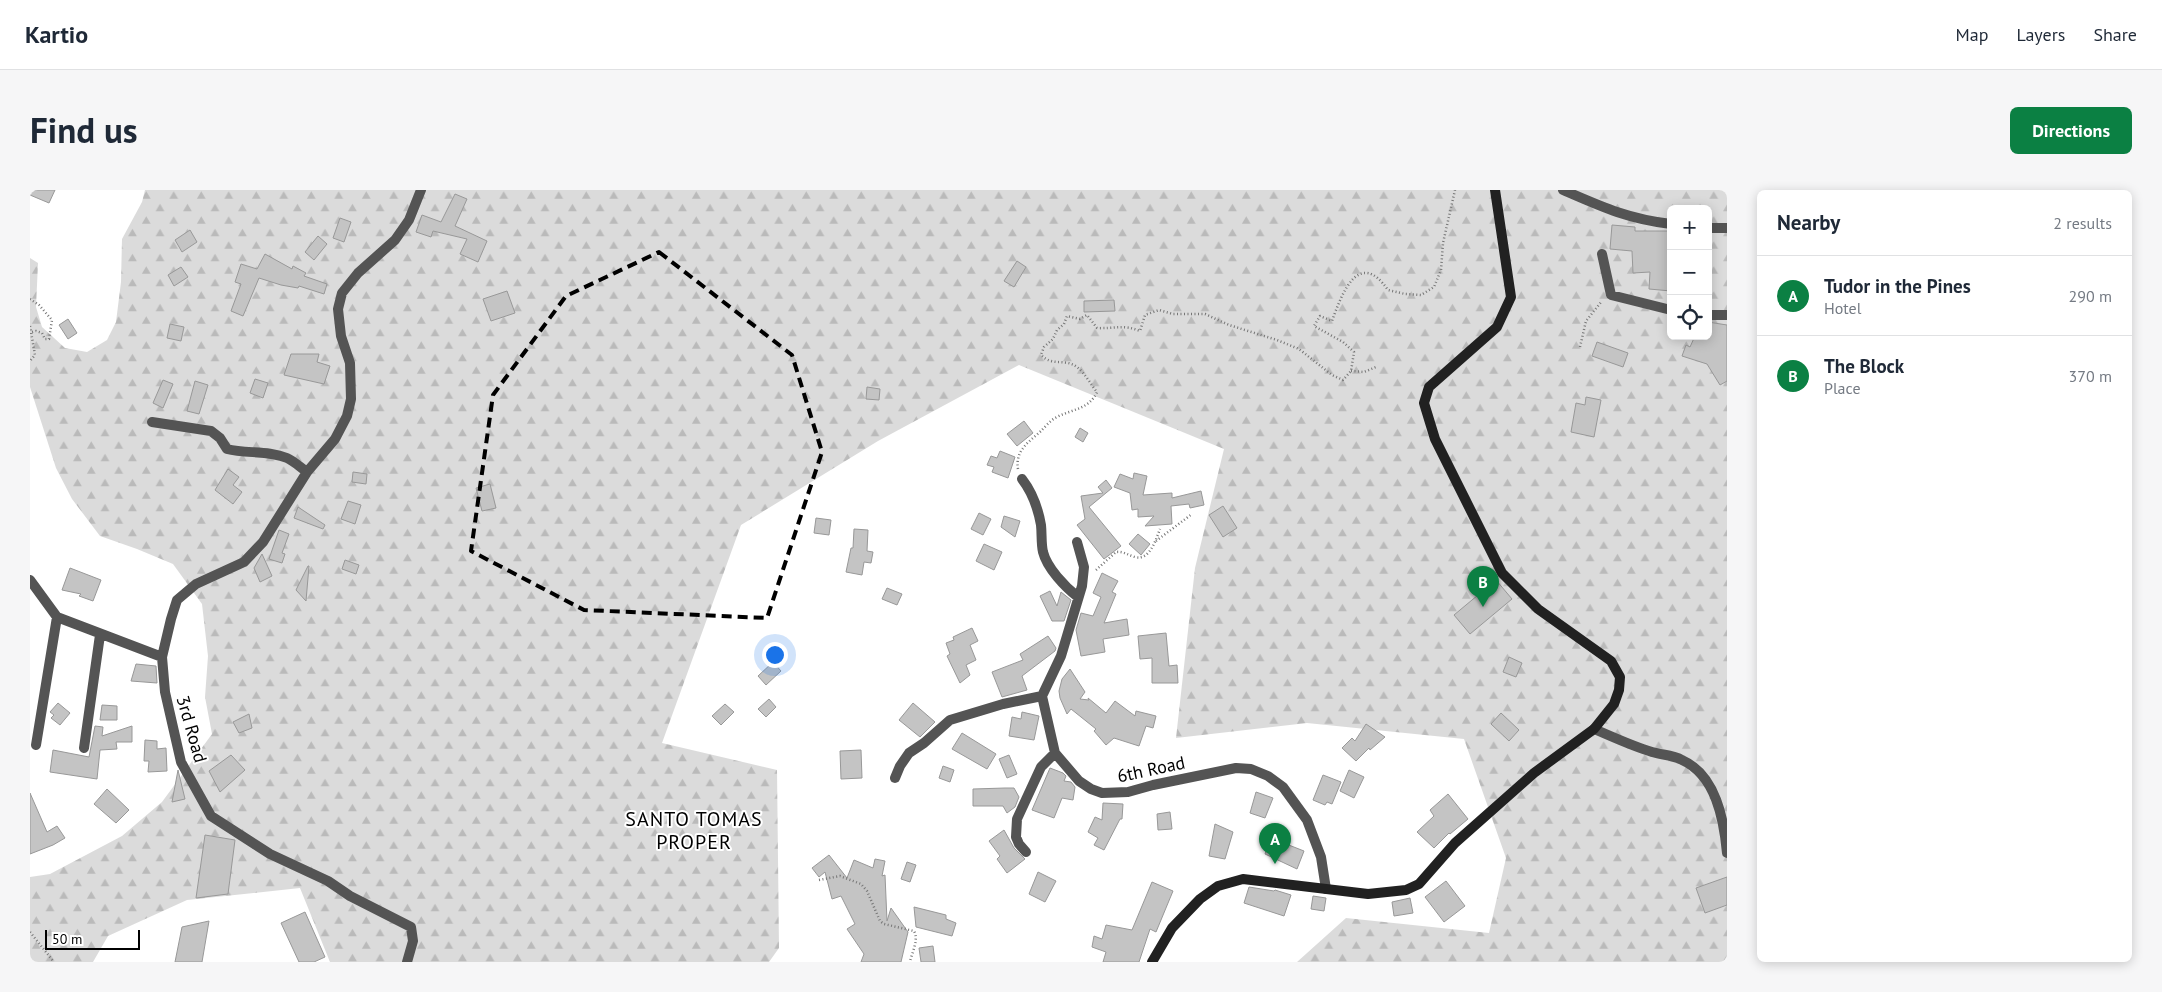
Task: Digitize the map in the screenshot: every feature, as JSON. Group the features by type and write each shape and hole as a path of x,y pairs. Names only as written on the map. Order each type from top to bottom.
{"main road":[{"path":"1152,962 1172,928 1200,899 1218,886 1243,879 1368,894 1406,890 1418,884 1455,843 1534,773 1594,729 1614,704 1620,690 1620,677 1611,661 1538,609 1502,573 1435,439 1424,403 1429,387 1497,327 1511,297 1495,190"}],"street":[{"path":"30,580 57,617 100,635 162,657 177,600 196,584 244,562 262,542 306,472 335,439 347,416 351,399 350,363 341,336 338,309 342,292 358,273 395,240 409,220 421,190"},
{"path":"1563,190 1614,212 1667,223"},
{"path":"1712,228 1727,228"},
{"path":"1602,254 1611,295 1667,309"},
{"path":"1712,315 1727,315"},
{"path":"152,422 211,432 220,438 227,449 237,452 263,452 288,458 306,472"},
{"path":"1022,479 1032,492 1040,523 1044,553 1048,564 1078,597"},
{"path":"895,778 900,766 909,753 924,743 950,720 1003,704 1042,696 1061,656 1082,586 1084,566 1077,542"},
{"path":"36,745 57,617"},
{"path":"84,748 100,635"},
{"name":"3rd Road","path":"162,657 165,692 181,762 211,816 270,854 328,881 350,896 410,927 413,941 406,962"},
{"name":"6th Road","path":"1042,696 1055,753 1079,781 1091,789 1102,793 1128,792 1236,768 1251,769 1268,776 1288,792 1307,820 1322,857 1326,889"},
{"path":"1594,729 1637,746 1682,759 1694,766 1706,778 1716,799 1723,823 1727,853"},
{"path":"1026,852 1016,837 1017,819 1037,773 1046,759 1055,753"}],"path":[{"path":"1022,479 1018,466 1020,452 1029,440 1055,418 1085,407 1094,400 1097,392 1077,367 1048,362 1041,355 1044,347 1053,339 1057,330 1064,324 1067,316 1080,318 1087,315 1097,328 1108,329 1127,326 1140,331 1145,315 1159,310 1173,314 1205,314 1228,325 1278,340 1299,349 1332,375 1343,380 1351,371 1354,352 1343,342 1314,326 1320,316 1332,321 1349,281 1359,273 1374,274 1381,279 1388,290 1405,294 1421,295 1434,286 1440,270 1443,243 1455,190"},
{"path":"1580,348 1586,321 1600,302 1611,295"},
{"path":"30,299 39,305 52,320 49,339 45,339 42,333 32,332"},
{"path":"30,326 35,355 30,361"},
{"path":"1351,371 1364,372 1376,367"},
{"path":"1155,542 1192,514"},
{"path":"1082,586 1091,578 1100,565 1116,552 1140,558 1144,557 1155,542 1160,529"},
{"path":"819,880 840,876 861,884 867,891 880,921 884,924 914,931 916,941 910,962"},
{"path":"30,932 54,962"}],"highlighted area":[{"path":"659,252 792,355 822,452 767,618 584,610 471,551 493,395 566,296"}],"green space":[{"path":"145,190 1727,190 1727,962 1297,962 1346,918 1489,933 1506,858 1464,739 1307,723 1176,738 1195,568 1224,449 1019,365 878,441 741,525 662,743 777,770 779,948 769,962 330,962 300,888 187,900 108,936 93,962 30,962 30,877 50,874 122,836 162,802 212,734 205,697 208,656 202,604 173,564 100,536 72,499 56,468 30,387 30,258 38,263 36,307 42,327 65,348 87,352 107,340 116,322 121,282 122,239 142,202"}],"building":[{"path":"30,190 55,190 49,203 30,195"},
{"path":"455,194 467,199 455,226 487,241 478,262 460,254 467,239 433,231 431,237 416,232 422,215 441,222"},
{"path":"340,218 351,222 344,242 333,238"},
{"path":"1612,225 1635,227 1635,231 1667,231 1667,291 1649,289 1650,272 1633,273 1632,251 1610,249"},
{"path":"190,230 197,242 182,252 175,240"},
{"path":"318,236 327,244 314,260 305,252"},
{"path":"265,254 292,269 293,266 306,273 304,276 327,284 324,294 299,286 298,288 281,285 259,278 243,316 231,311 241,284 235,282 241,264 257,269"},
{"path":"1017,261 1026,267 1014,287 1004,281"},
{"path":"181,267 188,277 174,286 168,275"},
{"path":"507,291 515,313 491,321 483,299"},
{"path":"1114,300 1115,311 1084,312 1084,301"},
{"path":"68,319 77,333 68,339 59,325"},
{"path":"1712,323 1727,325 1727,381 1720,385 1707,364 1682,356 1686,345 1690,347 1693,340 1712,340"},
{"path":"170,324 184,327 181,341 167,338"},
{"path":"1597,342 1628,353 1623,367 1592,356"},
{"path":"291,354 319,354 317,362 330,366 324,384 284,375"},
{"path":"255,379 268,383 263,398 250,393"},
{"path":"163,380 173,384 163,408 153,403"},
{"path":"195,381 208,385 199,414 187,411"},
{"path":"867,387 880,389 879,400 866,399"},
{"path":"1586,397 1601,400 1594,437 1571,432 1576,403 1585,405"},
{"path":"1024,421 1033,433 1017,446 1007,434"},
{"path":"1080,428 1088,433 1083,442 1075,437"},
{"path":"1000,451 1015,457 1008,478 992,472 994,467 987,465 991,456 997,458"},
{"path":"228,469 239,477 233,485 242,492 233,504 215,490"},
{"path":"353,472 367,474 366,484 352,482"},
{"path":"1134,473 1147,476 1143,495 1172,493 1172,498 1201,491 1204,505 1190,508 1189,504 1171,506 1172,524 1145,526 1154,516 1138,517 1138,509 1132,510 1130,493 1114,487 1120,474 1133,479"},
{"path":"1106,480 1112,488 1089,507 1121,546 1104,559 1077,525 1085,519 1081,496 1103,493 1098,487"},
{"path":"490,484 496,508 482,511 476,488"},
{"path":"348,501 361,505 355,524 341,519"},
{"path":"1223,506 1237,528 1223,537 1209,515"},
{"path":"298,507 325,525 323,529 294,518"},
{"path":"979,513 991,519 983,535 971,529"},
{"path":"1004,516 1020,521 1015,537 1001,527"},
{"path":"816,518 831,520 829,535 814,533"},
{"path":"854,529 868,530 867,551 873,552 871,563 864,562 862,575 846,572 851,548 853,548"},
{"path":"279,530 289,534 282,553 285,554 282,563 269,559"},
{"path":"1138,534 1150,544 1141,555 1129,544"},
{"path":"984,544 1002,552 994,570 976,561"},
{"path":"262,554 272,576 260,582 254,568"},
{"path":"345,560 359,565 356,574 342,569"},
{"path":"309,566 306,601 296,590"},
{"path":"70,568 101,580 93,601 79,596 81,594 62,590"},
{"path":"1102,573 1118,581 1112,592 1116,594 1104,623 1127,619 1129,635 1103,639 1105,652 1081,656 1076,630 1081,613 1093,616 1101,597 1093,593"},
{"path":"1496,580 1512,599 1470,634 1454,615"},
{"path":"887,588 902,594 897,605 882,599"},
{"path":"1050,591 1057,606 1061,592 1071,600 1064,621 1052,621 1040,596"},
{"path":"972,628 978,641 970,645 976,660 966,665 970,675 960,683 947,656 950,654 946,643 954,640 953,637"},
{"path":"1166,633 1169,666 1177,665 1178,683 1152,683 1152,658 1140,659 1138,636"},
{"path":"1048,636 1056,648 1055,651 1022,676 1027,690 1002,697 992,672 1023,660 1020,654"},
{"path":"1509,657 1522,663 1516,677 1503,672"},
{"path":"773,662 781,671 766,685 758,676"},
{"path":"136,664 156,666 157,683 131,681"},
{"path":"1070,669 1085,692 1080,699 1089,700 1088,698 1106,713 1115,701 1135,716 1136,711 1156,716 1153,728 1146,726 1139,746 1114,738 1106,745 1094,731 1096,729 1071,709 1067,714 1059,691 1062,679"},
{"path":"769,699 776,707 766,717 758,709"},
{"path":"58,703 70,713 60,725 51,718 54,715 50,712"},
{"path":"913,703 935,722 920,737 899,720"},
{"path":"725,704 734,712 721,725 712,716"},
{"path":"102,705 117,706 117,720 100,720"},
{"path":"1022,712 1039,716 1034,740 1009,736 1012,717 1021,719"},
{"path":"1501,713 1519,730 1509,741 1491,724"},
{"path":"249,714 252,728 239,733 233,722"},
{"path":"1366,724 1385,737 1370,750 1369,748 1356,761 1342,748 1352,738 1355,741"},
{"path":"95,726 103,727 102,736 132,726 132,742 116,742 117,749 100,750 97,779 50,772 53,750 89,757"},
{"path":"962,733 996,754 987,769 952,749"},
{"path":"145,740 157,741 157,749 166,748 167,771 148,772 149,761 144,761"},
{"path":"861,750 862,778 841,779 840,751"},
{"path":"231,755 245,770 220,792 209,771"},
{"path":"1009,755 1017,774 1007,778 999,759"},
{"path":"943,766 954,770 950,782 939,778"},
{"path":"1050,768 1063,773 1066,776 1064,781 1071,782 1075,787 1073,800 1062,798 1054,818 1032,810"},
{"path":"178,770 185,799 172,802"},
{"path":"1349,770 1364,777 1354,798 1340,791"},
{"path":"1323,775 1341,782 1332,804 1327,802 1325,805 1313,800"},
{"path":"1014,788 1019,797 1015,807 1007,813 1003,806 973,806 973,789"},
{"path":"107,789 129,810 116,823 94,804"},
{"path":"1256,792 1273,798 1265,818 1250,813"},
{"path":"30,793 47,832 57,826 65,838 30,854"},
{"path":"1448,794 1468,819 1449,833 1434,848 1417,832 1434,816 1430,810"},
{"path":"1103,803 1123,804 1122,819 1120,819 1104,850 1094,845 1098,838 1088,832 1095,817 1102,820"},
{"path":"1170,812 1172,829 1158,830 1157,814"},
{"path":"1215,824 1233,832 1225,859 1209,856"},
{"path":"1004,830 1014,848 1025,859 1007,873 997,859 1000,856 989,841"},
{"path":"205,835 235,840 228,894 196,898"},
{"path":"1271,838 1304,851 1297,869 1265,854"},
{"path":"829,855 847,878 854,860 873,868 875,859 885,861 882,876 885,875 887,921 891,908 908,932 901,962 861,962 864,954 847,929 855,924 841,896 832,899 825,872 819,877 812,868"},
{"path":"907,862 916,865 910,882 901,879"},
{"path":"1038,872 1056,881 1045,902 1029,894"},
{"path":"1727,877 1727,905 1705,913 1696,888"},
{"path":"1446,881 1465,906 1444,922 1425,897"},
{"path":"1152,882 1173,891 1156,932 1150,929 1139,962 1103,962 1106,952 1092,947 1094,936 1102,939 1106,925 1132,930"},
{"path":"1249,887 1275,890 1291,895 1284,916 1244,903"},
{"path":"1313,896 1326,898 1324,911 1311,909"},
{"path":"1410,898 1413,913 1394,916 1392,902"},
{"path":"914,907 946,915 946,919 956,923 952,936 916,927"},
{"path":"305,912 325,957 314,962 299,962 281,923"},
{"path":"209,921 202,962 175,962 182,927"},
{"path":"933,946 935,962 921,962 919,948"}],"place":[{"name":"The Block","path":"1483,607"},
{"name":"Tudor in the Pines","path":"1275,864"}],"district":[{"name":"SANTO TOMAS PROPER","path":"694,830"}]}
